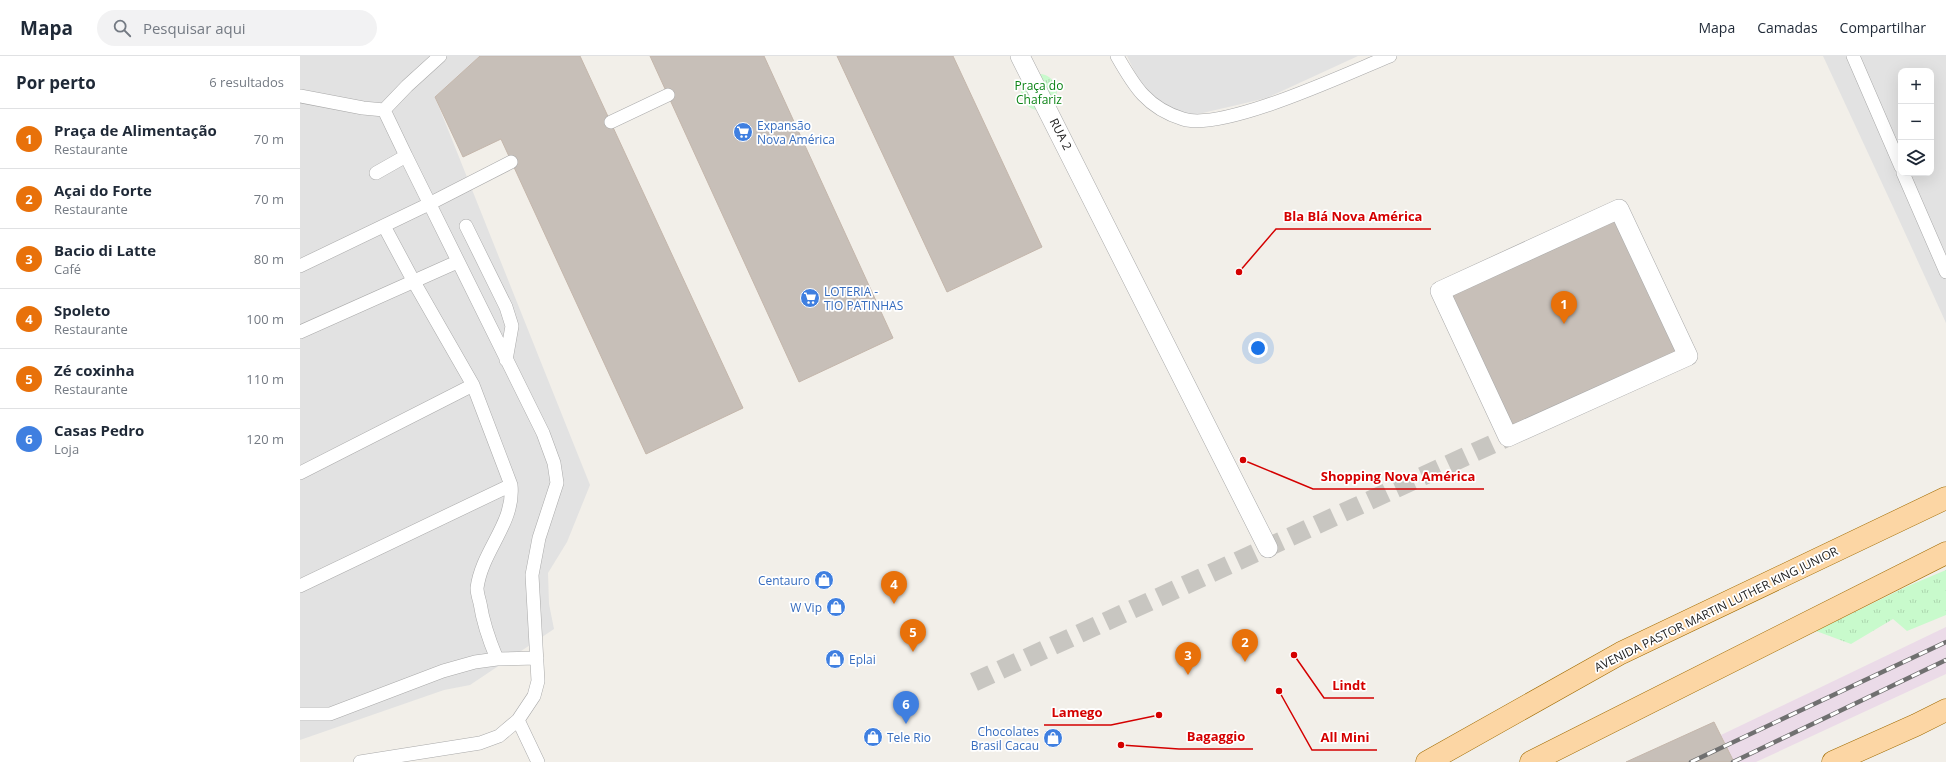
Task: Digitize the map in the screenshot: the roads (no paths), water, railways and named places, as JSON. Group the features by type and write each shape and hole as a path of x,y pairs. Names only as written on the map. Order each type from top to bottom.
{"main road":[{"name":"AVENIDA PASTOR MARTIN LUTHER KING JUNIOR","path":"1427,762 1621,653 1946,498"},
{"path":"1531,762 1946,553"},
{"path":"1833,762 1946,710"}],"street":[{"name":"RUA 2","path":"1020,56 1268,548"},
{"path":"1619,209 1688,356 1508,437 1440,292 1619,209"}],"lane":[{"path":"384,110 407,86 440,56"},
{"path":"1117,56 1133,83 1143,96 1155,106 1184,120 1202,122 1234,116 1273,103 1390,56"},
{"path":"1853,56 1898,160"},
{"path":"611,122 668,95"},
{"path":"300,96 363,108 384,110"},
{"path":"360,762 480,743 498,736 518,720 534,696 538,681 532,575 539,538 557,483 554,462 543,433 457,262 384,110"},
{"path":"376,173 406,156"},
{"path":"300,266 429,204 511,162"},
{"path":"1904,176 1946,272"},
{"path":"384,226 473,385 512,484 513,499 510,510 483,564 477,589 484,626 496,659"},
{"path":"466,226 506,307 512,326 506,360"},
{"path":"300,332 457,262"},
{"path":"300,473 473,385"},
{"path":"300,586 512,484"},
{"path":"300,714 330,714 443,671 475,662 496,659 537,658"},
{"path":"518,720 538,762"}],"tunnel":[{"path":"974,682 1508,437"}],"railway":[{"path":"1691,762 1946,642"},
{"path":"1733,762 1946,660"}],"place":[{"name":"Expansão Nova América","path":"743,132"},
{"name":"Bla Blá Nova América","path":"1239,272"},
{"name":"LOTERIA - TIO PATINHAS","path":"810,298"},
{"name":"Praça de Alimentação","path":"1564,324"},
{"name":"Shopping Nova América","path":"1243,460"},
{"name":"Centauro","path":"824,580"},
{"name":"Spoleto","path":"894,604"},
{"name":"W Vip","path":"836,607"},
{"name":"Zé coxinha","path":"913,652"},
{"name":"Lindt","path":"1294,655"},
{"name":"Eplai","path":"835,659"},
{"name":"Açai do Forte","path":"1245,662"},
{"name":"Bacio di Latte","path":"1188,675"},
{"name":"All Mini","path":"1279,691"},
{"name":"Lamego","path":"1159,715"},
{"name":"Casas Pedro","path":"906,724"},
{"name":"Tele Rio","path":"873,737"},
{"name":"Chocolates Brasil Cacau","path":"1053,738"},
{"name":"Bagaggio","path":"1121,745"}],"park label":[{"name":"Praça do Chafariz","path":"1039,92"}]}
